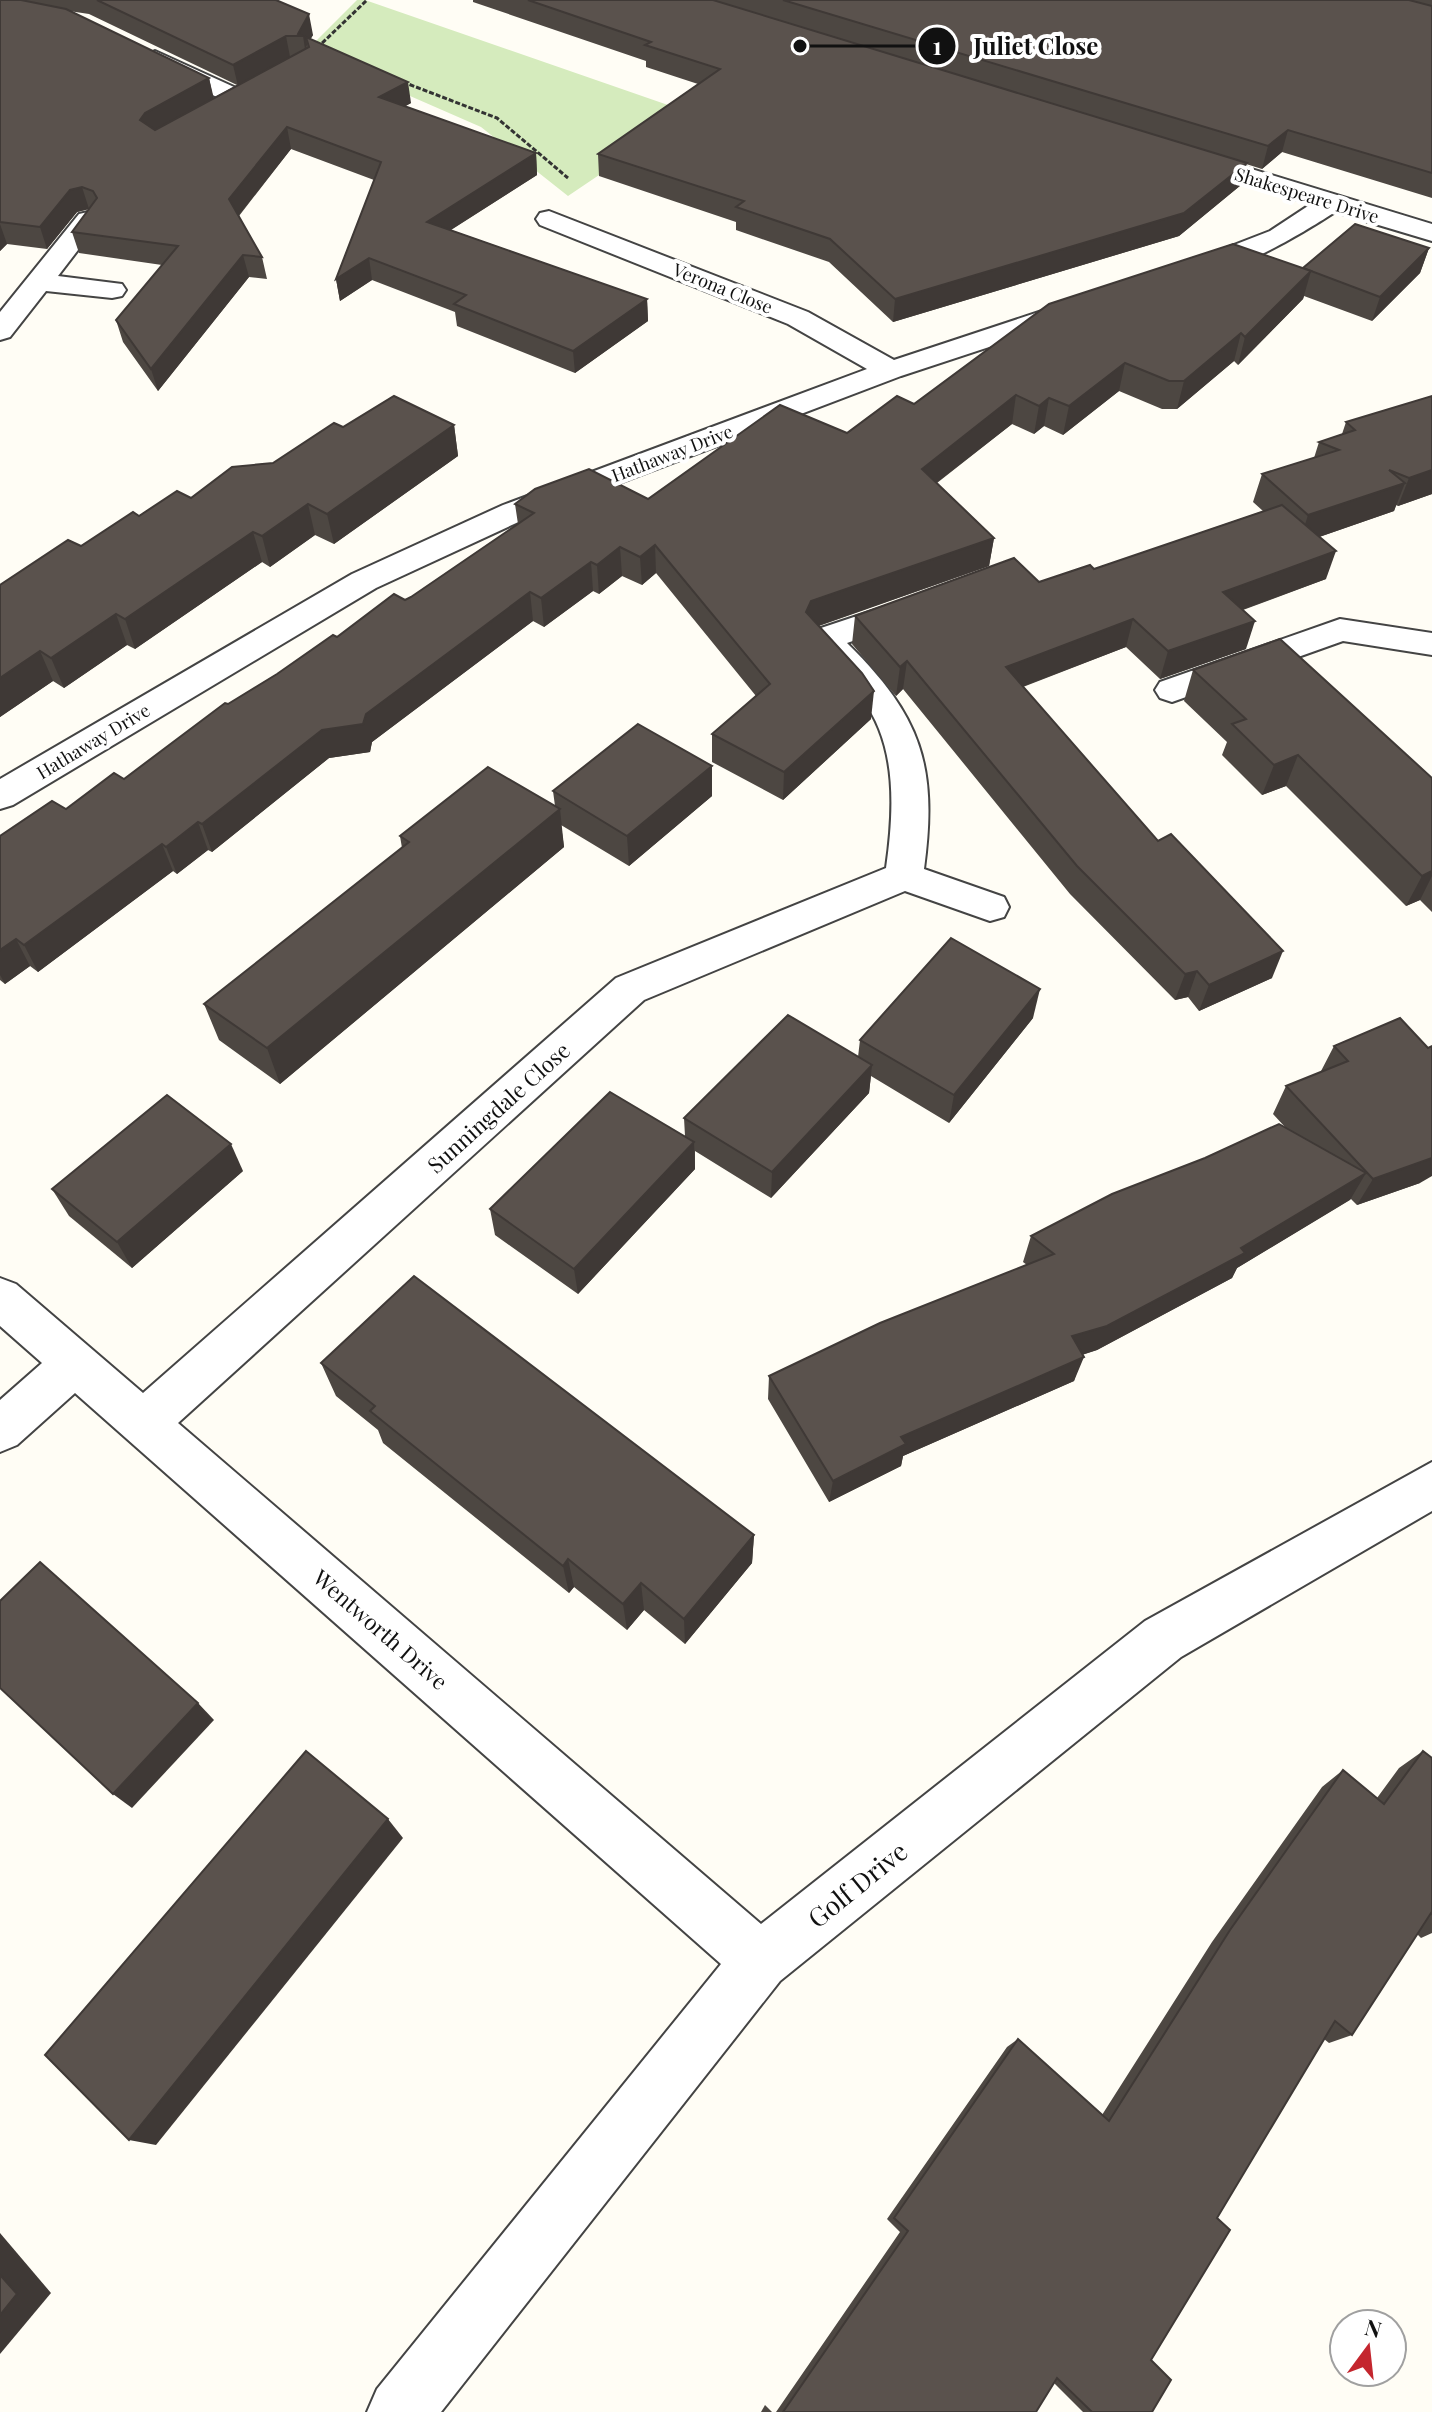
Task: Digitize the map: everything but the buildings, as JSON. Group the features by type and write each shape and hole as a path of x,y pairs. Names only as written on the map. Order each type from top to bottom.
{"street":[{"path":"136,50 236,97"},
{"path":"211,112 261,84"},
{"name":"Shakespeare Drive","path":"1164,151 1432,233"},
{"path":"1164,280 1240,255 1280,237 1332,202"},
{"name":"Verona Close","path":"549,219 798,318 891,370"},
{"path":"0,331 88,220"},
{"path":"38,282 112,290"},
{"name":"Hathaway Drive","path":"0,796 364,581 514,512 891,370 1104,300"},
{"path":"937,600 824,639 883,702 899,732 913,823 904,876 990,907"},
{"path":"1172,690 1340,630 1364,631 1432,644"},
{"name":"Sunningdale Close","path":"145,1422 630,989 904,876"},
{"name":"Wentworth Drive","path":"0,1298 760,1961"},
{"path":"0,1430 75,1363"},
{"name":"Golf Drive","path":"400,2412 760,1961 1163,1639 1432,1485"}],"path":[{"path":"330,54 316,49 367,0"},
{"path":"400,81 497,118 558,166 581,191 549,219"}],"green space":[{"path":"357,0 365,0 691,113 568,196 481,127 394,89 302,55"}],"place":[{"name":"Juliet Close","path":"800,46"}]}
